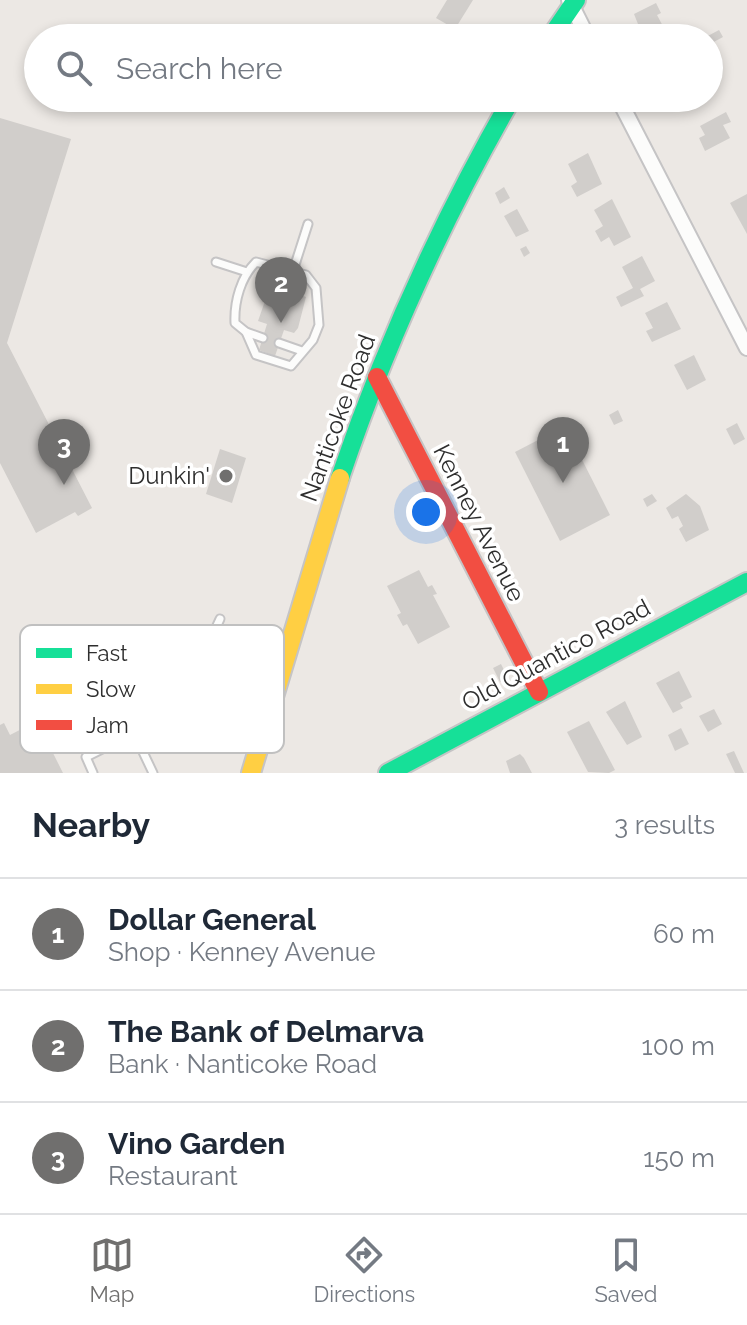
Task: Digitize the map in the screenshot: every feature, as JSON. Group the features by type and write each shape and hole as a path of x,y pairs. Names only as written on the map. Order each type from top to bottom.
{"main road":[{"path":"559,24 572,2"},
{"name":"Nanticoke Road","path":"284,666 324,522 377,377 424,265 505,112"},
{"name":"Kenney Avenue","path":"377,377 539,692"},
{"name":"Old Quantico Road","path":"388,773 747,582"}],"street":[{"path":"572,2 582,24"},
{"path":"625,112 747,348"}],"lane":[{"path":"293,271 308,224"},
{"path":"216,262 247,272"},
{"path":"246,332 256,355 291,366 313,340 319,325 316,288 306,275 256,262 247,272 234,308 235,323 246,332 263,338"},
{"path":"279,343 302,351"},
{"path":"218,625 220,619"},
{"path":"93,773 86,757 94,753"},
{"path":"144,753 153,773"}],"building":[{"path":"447,0 473,0 458,24 446,24 436,18"},
{"path":"656,3 662,24 638,24 634,14"},
{"path":"726,112 731,122 723,125 730,138 705,151 699,138 705,135 700,126"},
{"path":"0,118 71,139 7,343 92,508 78,516 75,512 36,533 0,463"},
{"path":"588,153 602,184 577,197 571,186 577,182 568,164"},
{"path":"504,187 510,198 500,204 495,193"},
{"path":"747,194 747,234 730,203"},
{"path":"612,199 631,237 614,246 609,237 601,242 595,231 603,226 594,210"},
{"path":"517,209 529,231 516,237 504,216"},
{"path":"526,246 530,253 524,257 520,249"},
{"path":"642,256 655,281 640,289 644,296 621,307 616,297 633,288 622,267"},
{"path":"285,289 306,297 298,328 294,333 284,330 275,356 259,350 267,324 258,321 265,301 271,303 273,295 282,298"},
{"path":"667,302 681,329 652,342 646,331 653,328 645,313"},
{"path":"694,355 706,380 687,390 674,365"},
{"path":"618,410 623,421 614,425 609,415"},
{"path":"737,423 745,439 734,445 726,429"},
{"path":"565,426 610,515 560,541 515,452"},
{"name":"Dunkin'","path":"220,449 246,458 232,503 206,494"},
{"path":"652,494 657,501 647,507 643,499"},
{"path":"686,494 700,506 709,530 686,542 679,529 683,526 678,516 672,519 666,508"},
{"path":"419,570 428,587 432,585 437,594 433,595 450,627 418,644 407,624 403,626 397,615 401,613 387,586"},
{"path":"501,664 508,678 500,682 493,668"},
{"path":"679,671 692,697 680,703 683,708 673,713 656,683"},
{"path":"625,701 642,737 627,745 606,712"},
{"path":"714,709 722,724 708,732 699,716"},
{"path":"589,721 615,770 609,773 588,772 567,732"},
{"path":"4,723 10,735 20,730 20,753 53,753 63,773 0,773 0,725"},
{"path":"681,728 689,744 675,751 668,735"},
{"path":"734,751 744,773 735,773 726,754"},
{"path":"520,754 532,773 510,773 506,761"}],"traffic: fast":[{"path":"560,24 576,0"},
{"path":"340,478 376,380 417,284 504,112"},
{"path":"388,773 747,582"}],"traffic: slow":[{"path":"284,664 340,478"},
{"path":"251,773 257,753"}],"traffic: jam":[{"path":"377,377 539,692"}],"place":[{"name":"The Bank of Delmarva","path":"281,323"},
{"name":"Dunkin'","path":"226,476"},
{"name":"Dollar General","path":"563,483"},
{"name":"Vino Garden","path":"64,485"}]}
